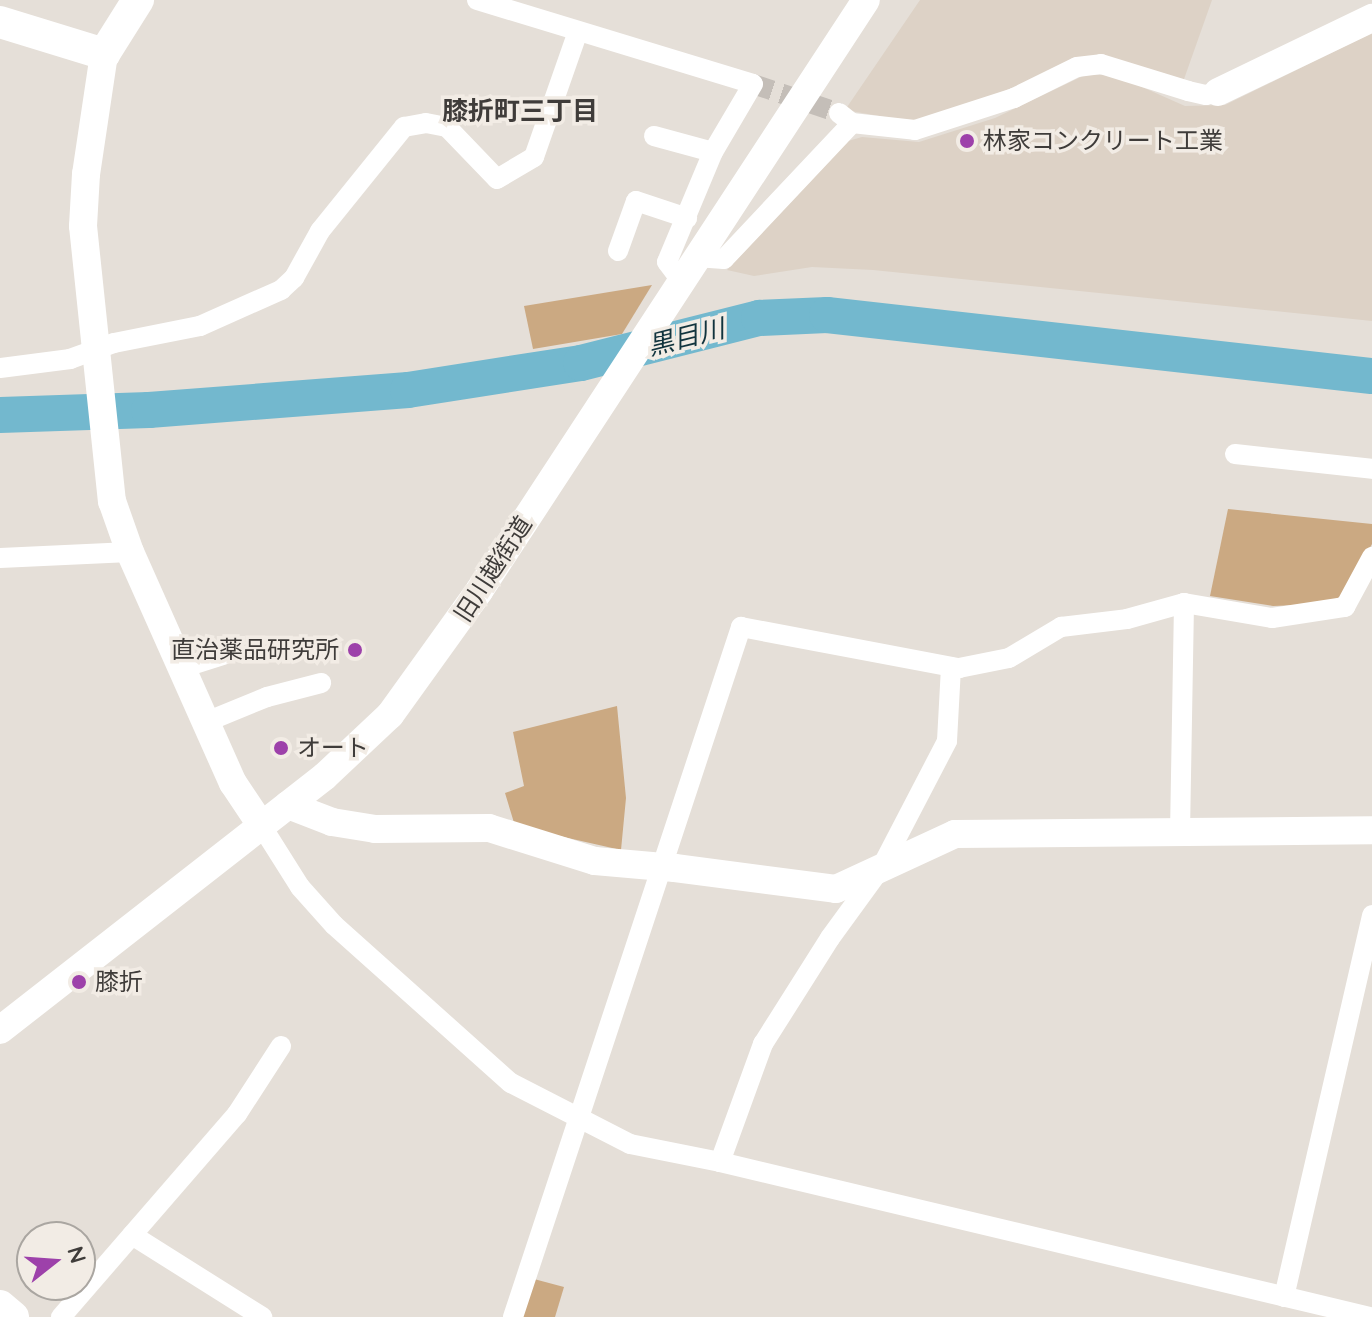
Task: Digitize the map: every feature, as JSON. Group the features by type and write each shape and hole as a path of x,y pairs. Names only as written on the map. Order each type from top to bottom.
{"main road":[{"path":"0,22 104,54 138,0"},
{"path":"0,1306 13,1317"}],"street":[{"path":"477,0 577,34 753,84 713,152 667,262 688,268 724,259 845,118 915,130 1014,98 1077,67 1101,64 1206,95 1372,18"},
{"name":"旧川越街道","path":"0,1030 359,747 419,679 866,0"},
{"path":"0,368 97,356 200,326 281,290 294,278 320,231 404,127 426,123 447,127 497,179 534,157 577,34"},
{"path":"104,54 86,174 83,226 112,501 130,552 233,783 300,887 334,925 511,1083 630,1144 720,1162 1370,1317"},
{"path":"654,136 713,152"},
{"path":"618,251 636,201 687,218"},
{"path":"1235,454 1372,469"},
{"path":"0,558 130,552"},
{"path":"513,1317 741,627 951,667 1009,658 1061,627 1127,619 1184,603 1272,618 1345,607 1372,557"},
{"path":"1180,833 1184,603"},
{"path":"182,668 223,655"},
{"path":"720,1162 763,1044 830,938 881,868 947,741 951,667"},
{"path":"206,722 267,697 321,683"},
{"path":"288,805 332,822 375,829 489,828 595,861 836,889 955,834 1371,835"},
{"path":"1284,1297 1372,915"},
{"path":"61,1317 237,1114 281,1046"},
{"path":"132,1235 262,1317"}],"shaded area":[{"path":"920,0 1212,0 1183,82 1079,58 989,98 913,122 845,110"},
{"path":"1372,33 1372,321 873,270 812,267 754,276 727,270 848,141 862,137 919,142 995,118 1085,75 1106,75 1133,83 1185,106 1225,105"},
{"path":"652,285 622,334 533,349 524,306"},
{"path":"1228,509 1372,524 1372,544 1342,596 1324,604 1273,606 1210,596"},
{"path":"617,706 626,798 621,850 515,826 505,793 524,786 513,732"},
{"path":"534,1279 564,1287 555,1317 513,1317"}],"waterway":[{"name":"黒目川","path":"0,415 149,410 408,390 581,363 759,318 827,315 1372,376"}],"tunnel":[{"path":"753,84 839,113"}],"place":[{"name":"林家コンクリート工業","path":"967,141"},
{"name":"直治薬品研究所","path":"355,650"},
{"name":"オート","path":"281,748"},
{"name":"膝折","path":"79,982"}],"district":[{"name":"膝折町三丁目","path":"520,111"}]}
